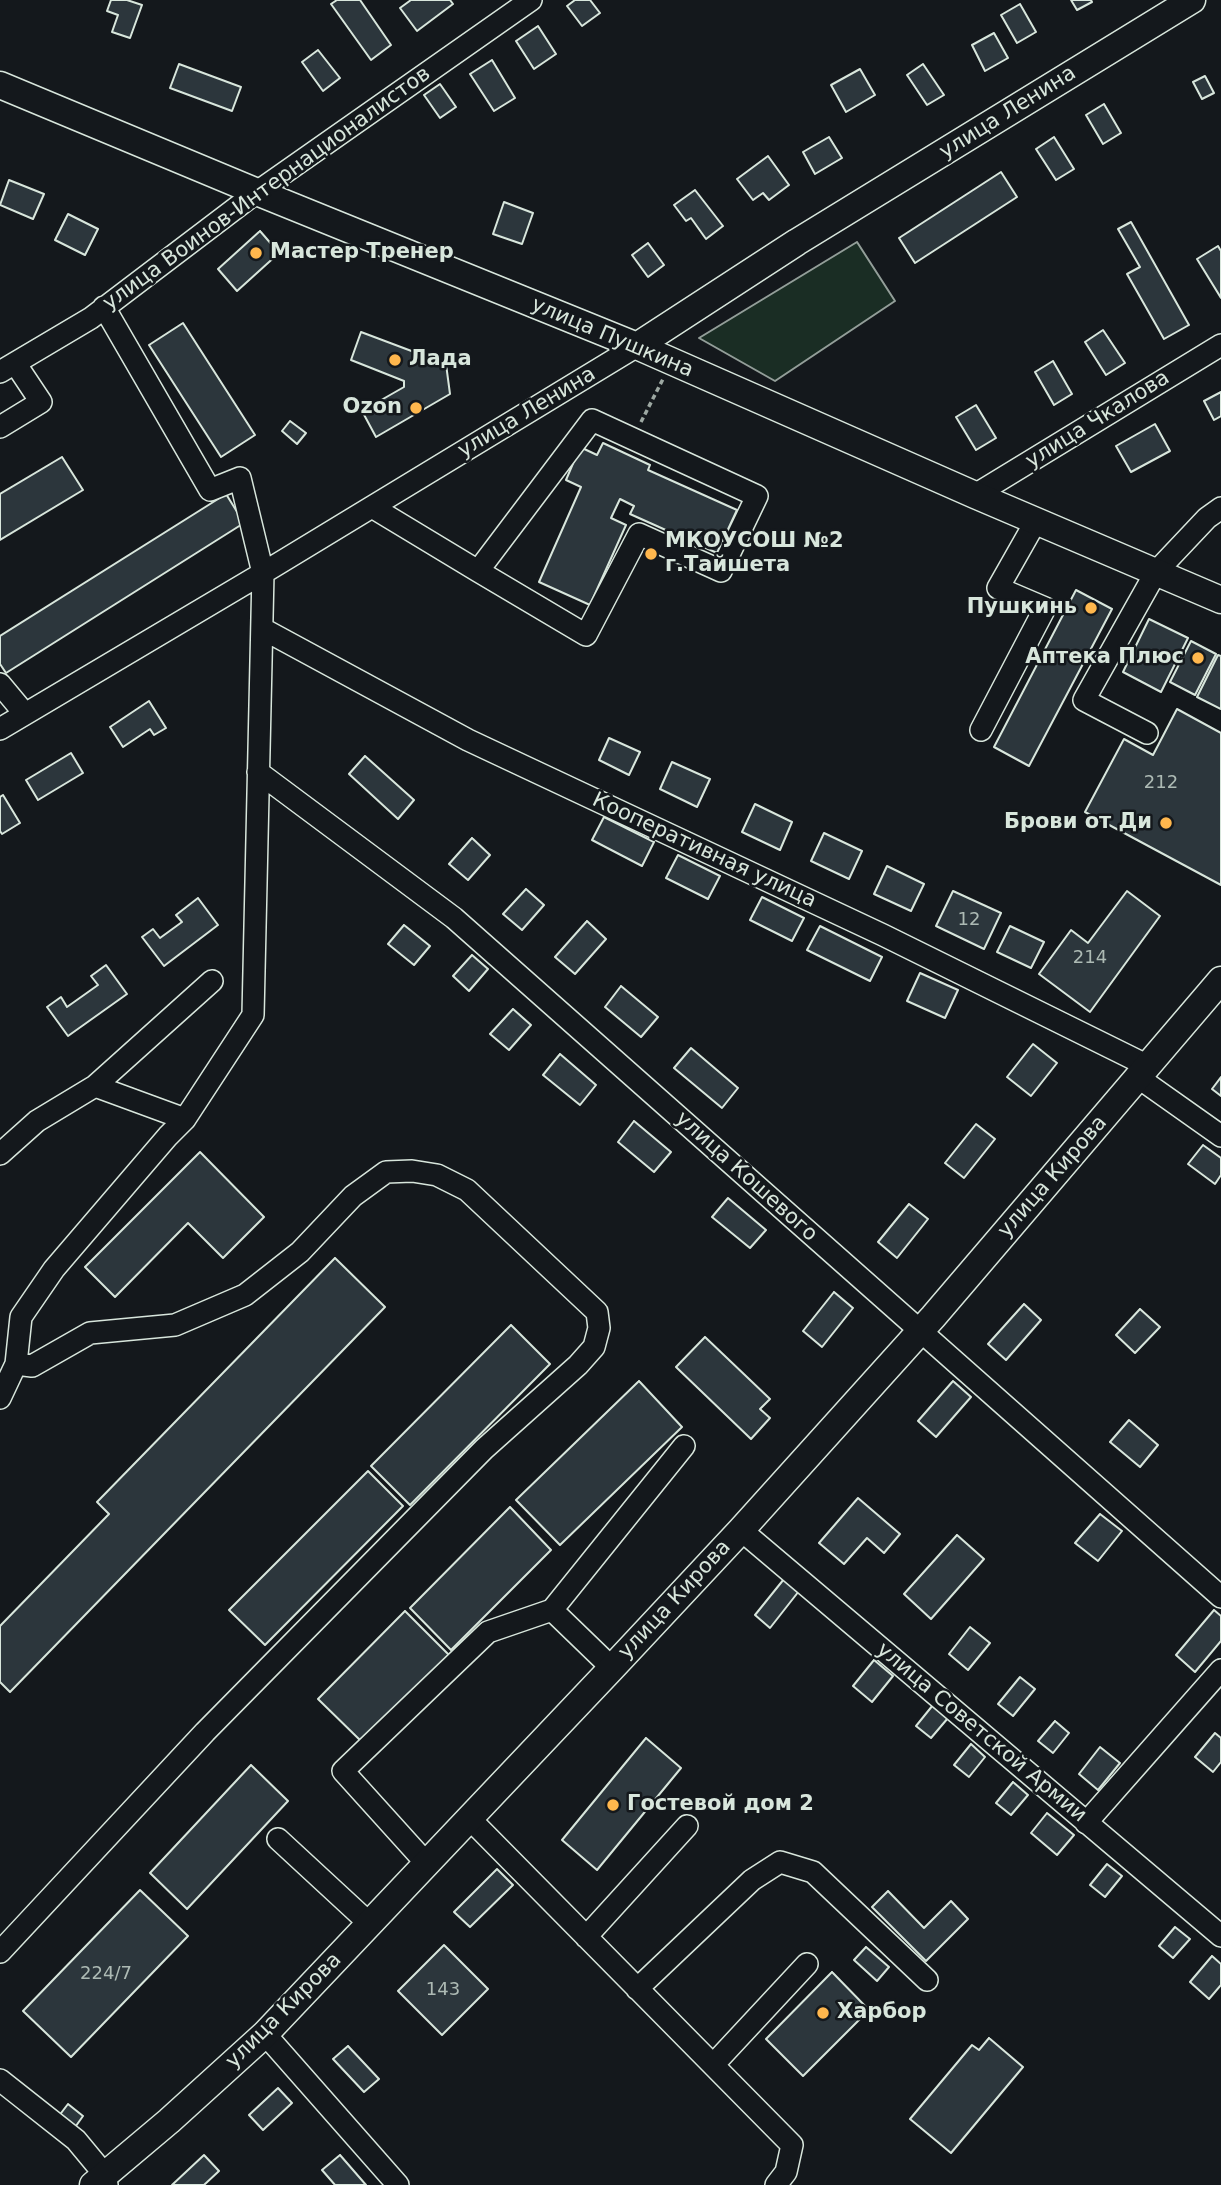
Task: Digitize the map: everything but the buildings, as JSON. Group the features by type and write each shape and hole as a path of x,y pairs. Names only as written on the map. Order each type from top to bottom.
{"main road":[{"name":"улица Ленина","path":"637,346 797,242 1192,0"},
{"name":"улица Пушкина","path":"0,85 637,346 1221,600"},
{"name":"улица Кирова","path":"102,2182 265,2034 741,1530 919,1332 1221,980"}],"street":[{"name":"улица Воинов-Интернационалистов","path":"8,368 104,307 257,192 531,0"},
{"path":"0,1398 16,1364 21,1317 54,1269 185,1119 253,1016 263,573 240,478 210,490 104,307"},
{"name":"улица Чкалова","path":"975,495 1221,345"},
{"name":"улица Ленина","path":"0,729 637,346"},
{"path":"0,427 41,402 8,368"},
{"path":"372,507 478,571 586,635 639,534 721,571 757,496 592,420 478,571"},
{"path":"1147,733 1084,700 1156,572 1207,517 1221,508"},
{"path":"981,730 1045,608 998,588 1035,521"},
{"name":"Кооперативная улица","path":"263,629 468,740 883,935 1143,1072 1221,1136"},
{"path":"0,684 25,714"},
{"name":"улица Кошевого","path":"258,772 454,918 1221,1597"},
{"path":"0,1154 37,1121 95,1086 212,981"},
{"path":"95,1086 185,1119"},
{"path":"0,1952 234,1702 484,1449 578,1365 594,1347 599,1328 597,1312 467,1190 437,1175 412,1171 386,1172 353,1196 300,1252 244,1295 175,1325 90,1334 32,1366 16,1364"},
{"path":"427,1864 343,1771 488,1632 552,1610 684,1446"},
{"name":"улица Советской Армии","path":"741,1530 1221,1937"},
{"path":"552,1610 612,1668"},
{"path":"1086,1822 1221,1670"},
{"path":"470,1819 792,2146 786,2172 776,2185"},
{"path":"586,1937 687,1826"},
{"path":"278,1839 370,1924"},
{"path":"637,1989 752,1880 779,1862 813,1872 927,1980"},
{"path":"713,2066 807,1964"},
{"path":"265,2034 398,2185"},
{"path":"0,2080 76,2140 102,2182"}],"path":[{"path":"633,439 671,361"}],"green space":[{"path":"857,242 895,301 775,381 699,338"}],"place":[{"name":"Мастер Тренер","path":"256,253"},
{"name":"Лада","path":"395,360"},
{"name":"Ozon","path":"416,408"},
{"name":"МКОУСОШ №2 г.Тайшета","path":"651,554"},
{"name":"Пушкинь","path":"1091,608"},
{"name":"Аптека Плюс","path":"1198,658"},
{"name":"Брови от Ди","path":"1166,823"},
{"name":"Гостевой дом 2","path":"613,1805"},
{"name":"Харбор","path":"823,2013"}]}
